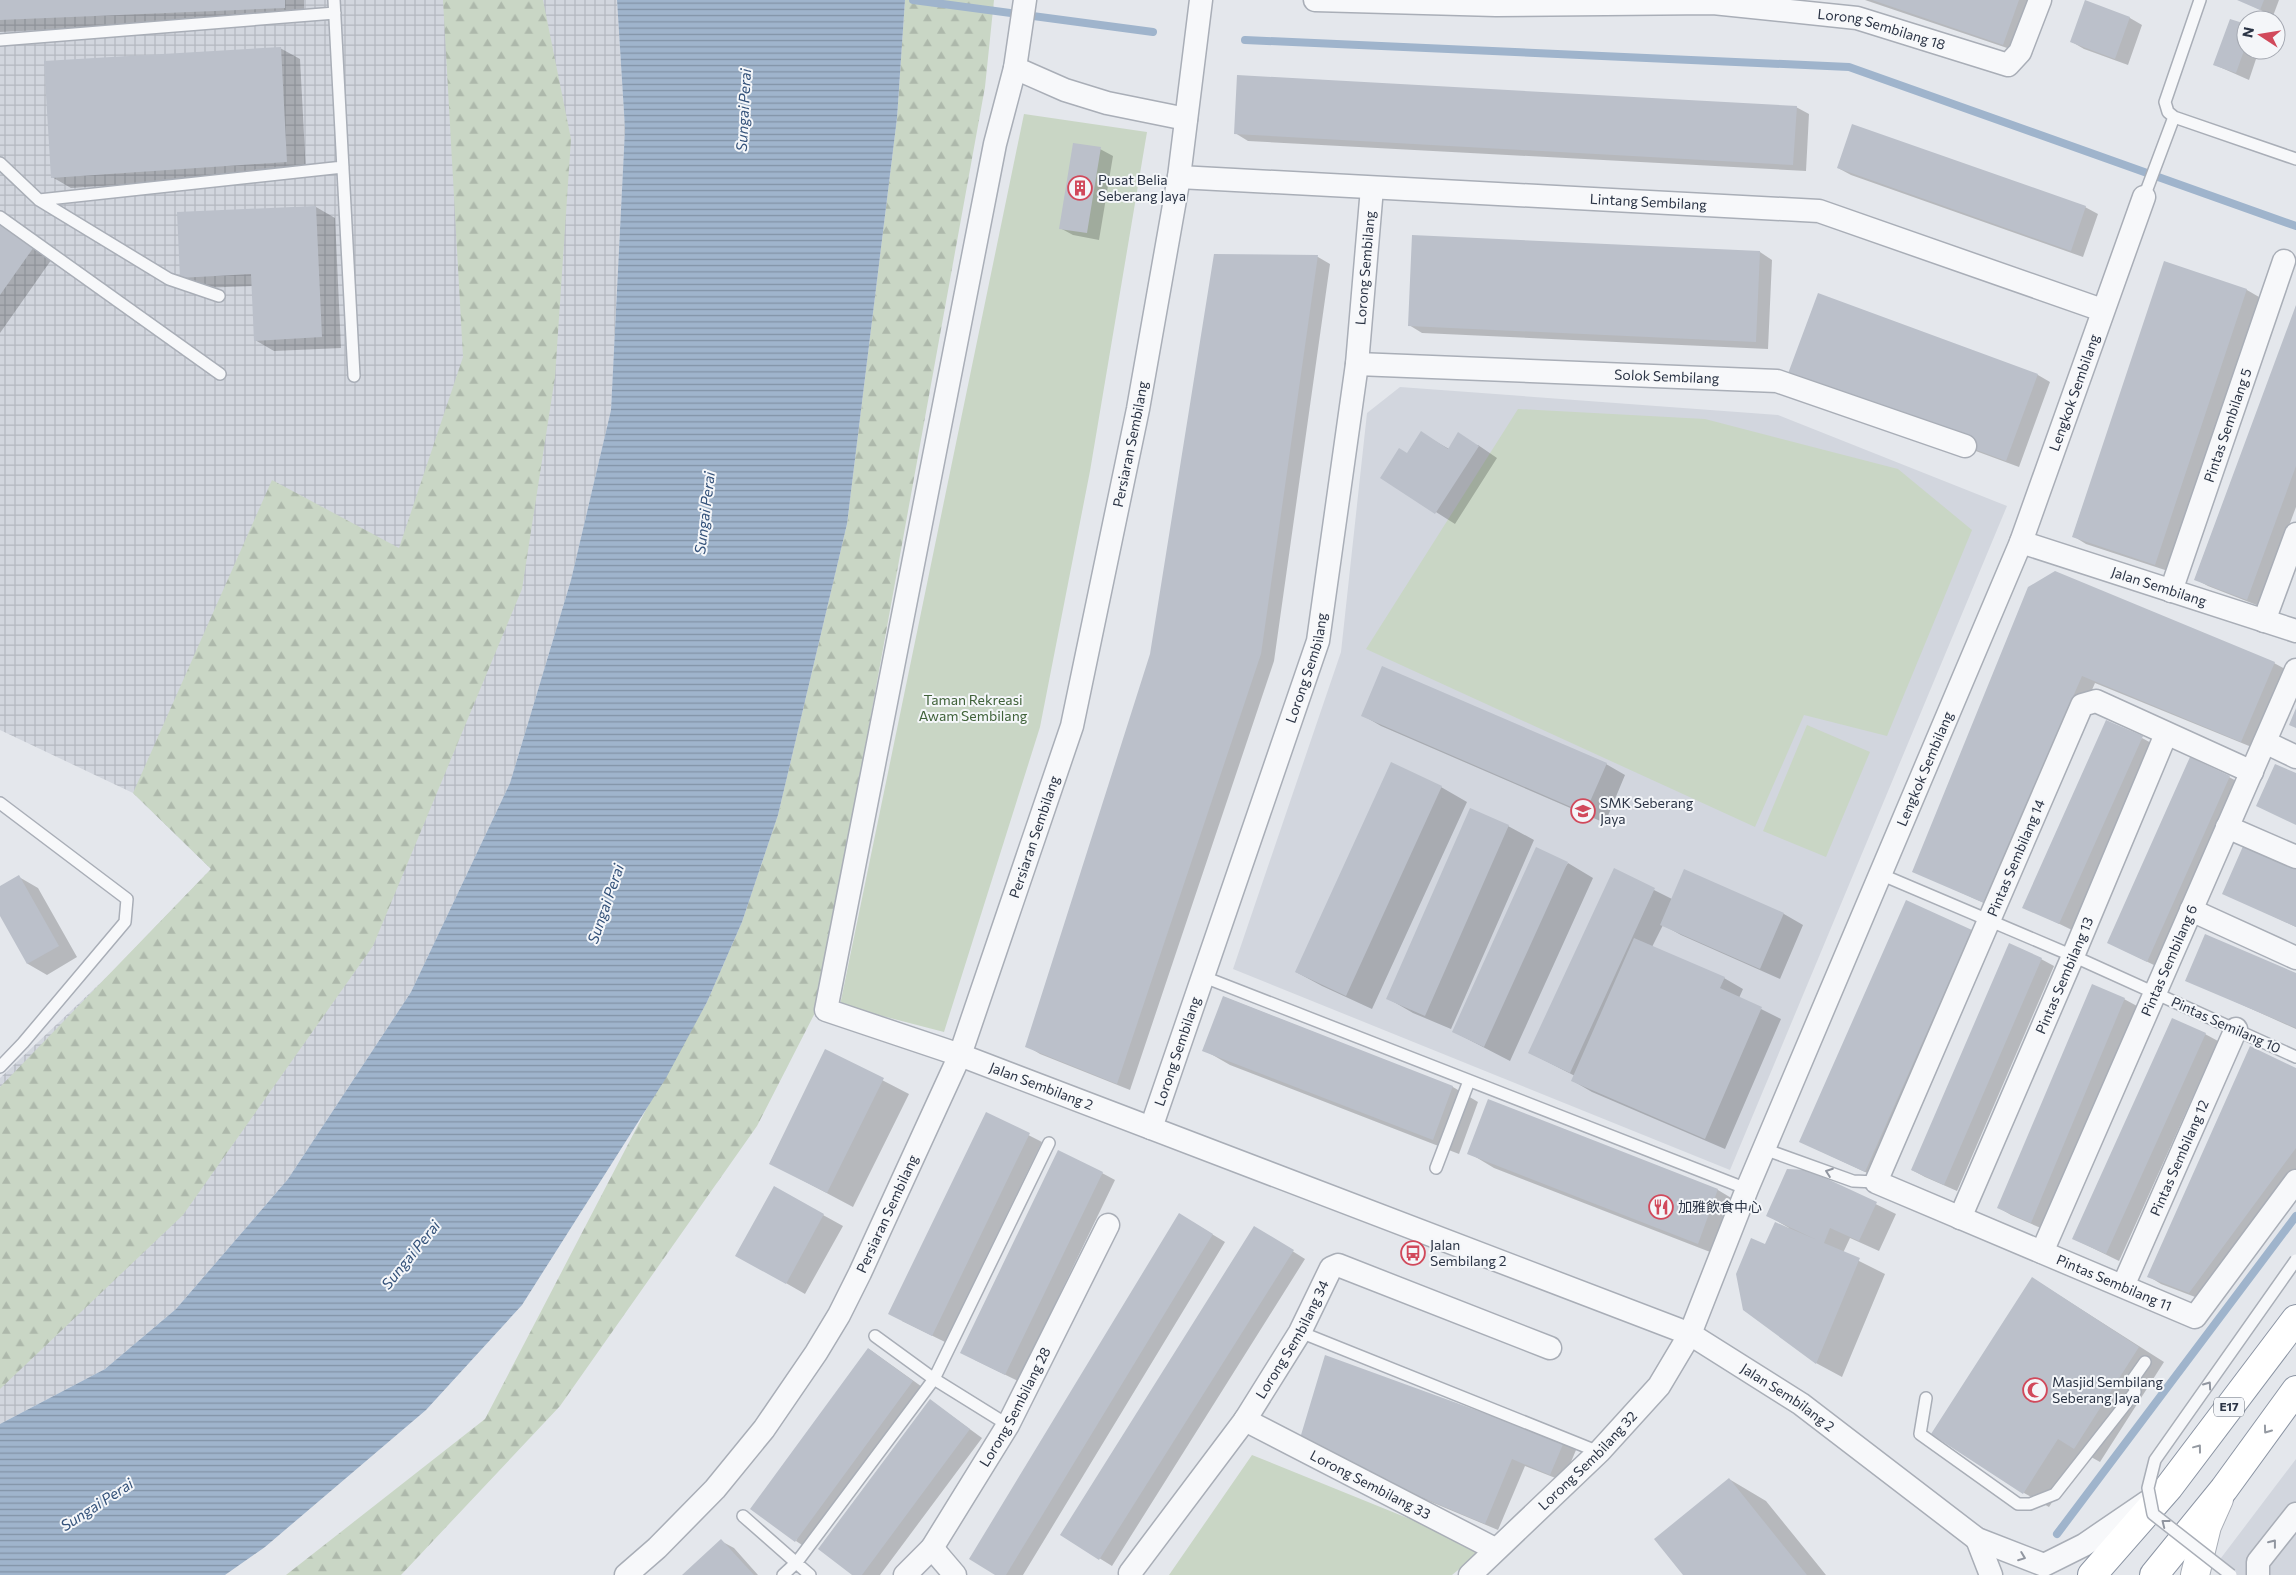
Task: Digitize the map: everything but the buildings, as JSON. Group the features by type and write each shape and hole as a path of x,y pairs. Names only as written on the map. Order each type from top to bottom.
{"main road":[{"name":"E17","path":"2092,1575 2169,1487 2296,1318"},
{"path":"2154,1575 2224,1489 2296,1390"},
{"path":"2195,1575 2207,1526 2224,1489"}],"street":[{"path":"1025,0 1015,68 1065,90 1107,103 1186,119"},
{"name":"Persiaran Sembilang","path":"626,1575 657,1548 715,1490 764,1429 816,1353 839,1315 860,1273 960,1055 1072,726 1138,409 1179,178 1201,0"},
{"path":"1315,0 1713,2"},
{"name":"Lorong Sembilang 18","path":"1713,2 1857,18 2008,65 2015,60 2020,52 2040,0"},
{"name":"Jalan Sembilang 2","path":"1015,68 993,154 826,1010 960,1055 1690,1334 1801,1404 1977,1539 2044,1565 2084,1545 2169,1487"},
{"name":"Lintang Sembilang","path":"1179,178 1819,211 2102,310"},
{"name":"Lorong Sembilang","path":"1151,1128 1318,641 1357,364 1372,188"},
{"name":"Lengkok Sembilang","path":"1690,1334 1747,1189 2021,542 2102,310 2144,197"},
{"name":"Pintas Sembilang 5","path":"2172,591 2284,261"},
{"name":"Solok Sembilang","path":"1357,364 1777,381 1965,446"},
{"path":"2264,621 2296,534"},
{"name":"Jalan Sembilang","path":"2021,542 2296,631"},
{"name":"Pintas Sembilang 6","path":"2042,1252 2296,670"},
{"name":"Pintas Sembilang 14","path":"1876,1182 2082,705 2096,701 2252,772"},
{"name":"Pintas Sembilang 13","path":"1960,1218 2074,956 2166,734"},
{"path":"2265,742 2296,757"},
{"path":"2228,827 2296,857"},
{"path":"2191,910 2296,958"},
{"name":"Pintas Sembilang 12","path":"2123,1286 2236,1029"},
{"name":"Pintas Sembilang 11","path":"1876,1182 2195,1317 2296,1181"},
{"name":"Lorong Sembilang 28","path":"905,1575 932,1548 1008,1425 1108,1225"},
{"name":"Lorong Sembilang 34","path":"1130,1573 1245,1420 1300,1332 1331,1268 1338,1265 1550,1348"},
{"name":"Lorong Sembilang 32","path":"1470,1575 1495,1549 1599,1452 1658,1386 1690,1334"},
{"name":"Lorong Sembilang 33","path":"1245,1420 1495,1549"},
{"path":"2258,1575 2258,1562 2296,1514"},
{"path":"1977,1539 1991,1575"},
{"path":"932,1548 956,1575"}],"lane":[{"path":"334,0 354,376"},
{"path":"2200,0 2165,102 2168,112 2174,117 2296,159"},
{"path":"0,40 335,14"},
{"path":"2144,197 2174,117"},
{"path":"0,163 38,200 169,279 219,296"},
{"path":"38,200 343,167"},
{"path":"0,217 220,374"},
{"path":"0,803 127,899 125,922 23,1043 0,1067"},
{"name":"Pintas Semilang 10","path":"1880,874 2074,956 2296,1056"},
{"path":"1204,977 1747,1189"},
{"path":"1436,1168 1469,1081"},
{"path":"784,1575 797,1562 934,1379 1049,1143"},
{"path":"1764,1149 1852,1180 1876,1182"},
{"path":"2231,1575 2153,1514 2148,1488 2155,1460 2296,1260"},
{"path":"1300,1332 1599,1452"},
{"path":"875,1336 934,1379 1008,1425"},
{"path":"1926,1398 1920,1434 2018,1504 2030,1504 2055,1494 2135,1392 2134,1379 2145,1362"},
{"path":"744,1516 810,1575"}],"shaded area":[{"path":"0,0 617,0 625,129 611,410 571,580 510,783 411,992 288,1179 176,1309 105,1369 0,1424 0,1078 112,972 211,869 133,793 0,730"},
{"name":"SMK Seberang Jaya","path":"1400,387 1778,415 2007,506 1730,1170 1233,969 1341,652 1367,413"},
{"path":"2296,1459 2296,1575 2226,1575 2221,1558"}],"green space":[{"path":"443,0 543,0 571,139 555,377 522,589 373,946 183,1215 0,1389 0,1087 211,869 133,793 272,480 399,548 463,357"},
{"path":"905,0 994,0 985,87 818,1007 757,1126 560,1406 401,1575 286,1575 485,1419 649,1104 707,1002 742,922 778,815 847,524 897,118"},
{"name":"Taman Rekreasi Awam Sembilang","path":"1024,114 1147,132 1090,471 1040,727 944,1032 840,1005"},
{"path":"1518,409 1705,419 1898,469 1972,530 1887,736 1804,715 1755,827 1366,649"},
{"path":"1807,725 1870,752 1826,857 1763,831"},
{"path":"1252,1455 1484,1549 1452,1575 1169,1575"}],"water":[{"name":"Sungai Perai","path":"617,0 905,0 897,118 847,524 778,815 742,922 707,1002 666,1078 522,1305 426,1410 265,1547 225,1575 0,1575 0,1424 105,1369 176,1309 288,1179 411,992 510,783 571,580 611,410 625,129"}],"waterway":[{"path":"913,0 1153,32"},
{"path":"1245,40 1849,67 2296,226"},
{"path":"2057,1534 2296,1216"}],"place":[{"name":"Pusat Belia Seberang Jaya","path":"1080,188"},
{"name":"SMK Seberang Jaya","path":"1583,811"},
{"name":"加雅飲食中心","path":"1661,1207"},
{"name":"Jalan Sembilang 2","path":"1413,1253"},
{"name":"Masjid Sembilang Seberang Jaya","path":"2035,1390"}]}
